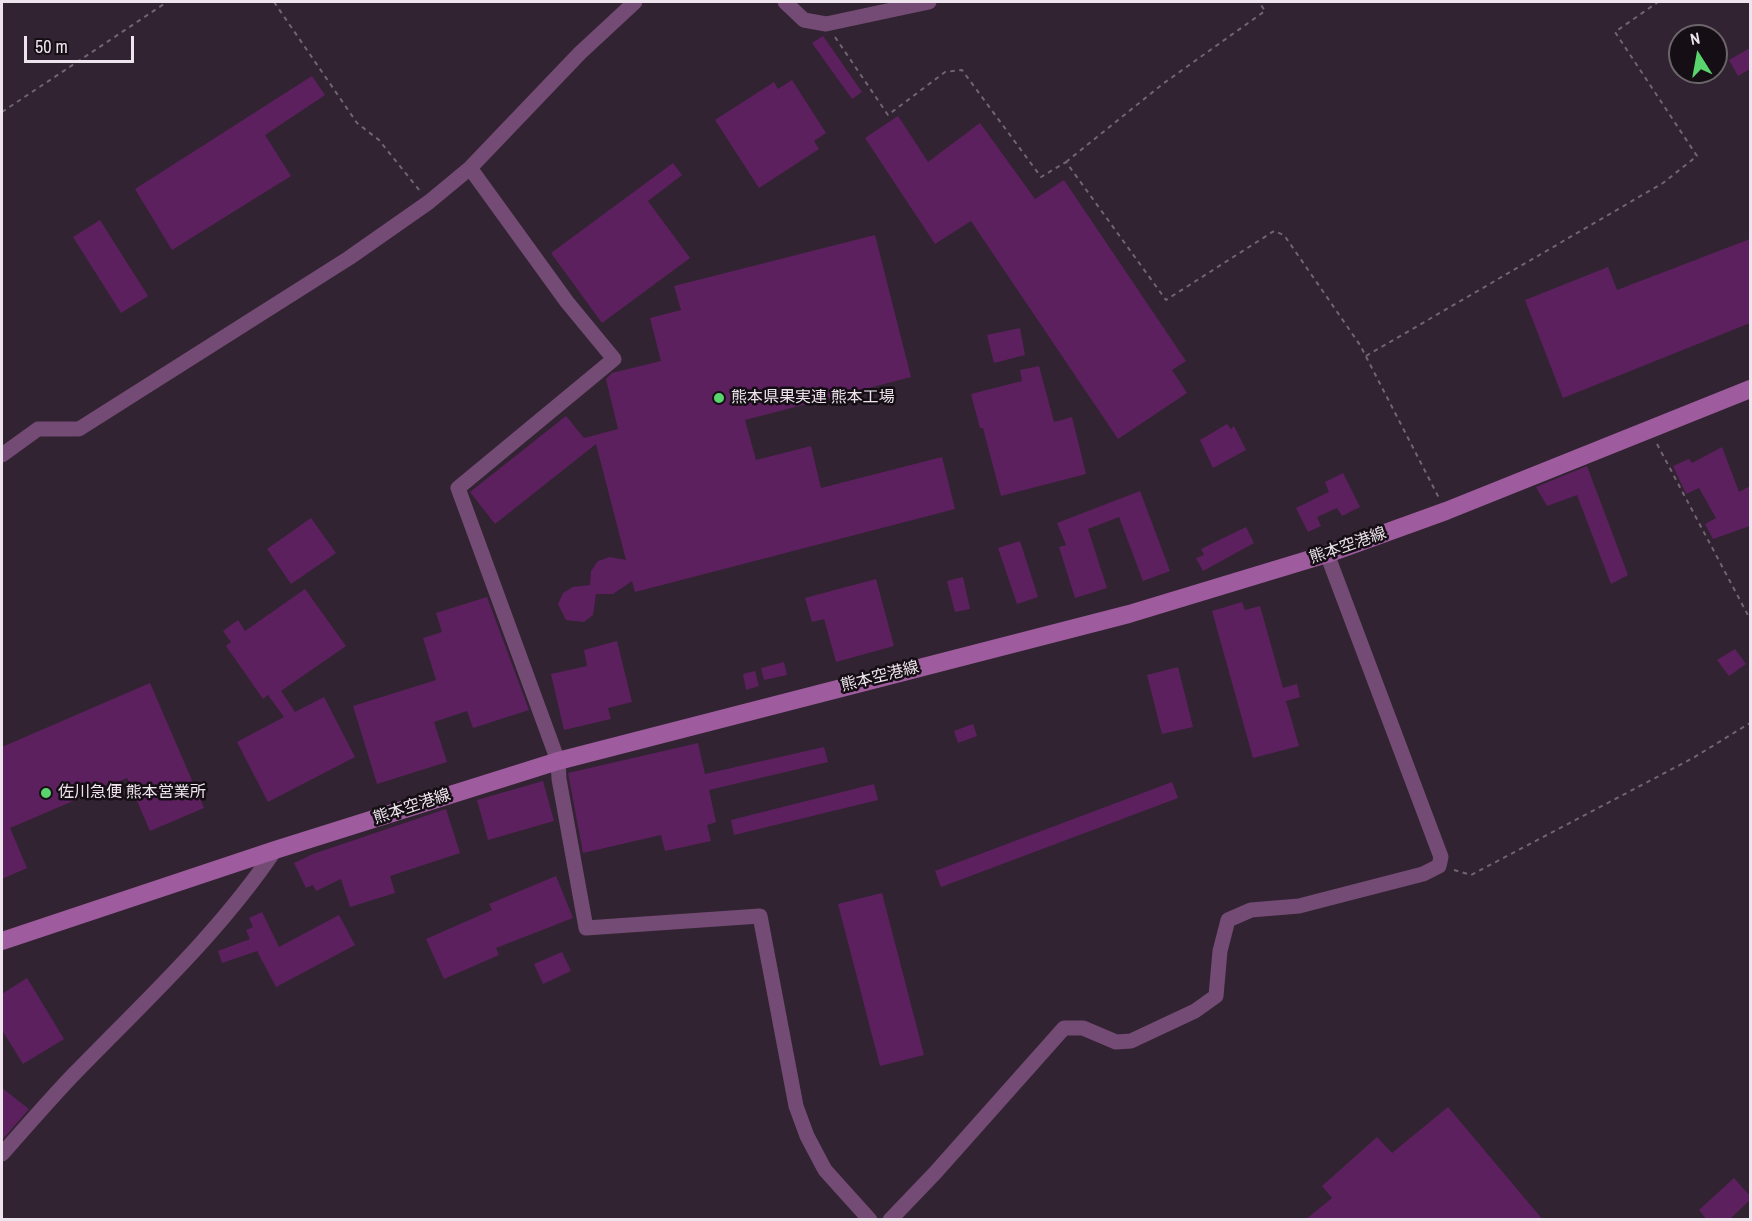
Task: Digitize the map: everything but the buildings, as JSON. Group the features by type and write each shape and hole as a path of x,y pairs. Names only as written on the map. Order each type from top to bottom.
{"main road":[{"name":"熊本空港線","path":"2,941 275,850 558,761 1130,614 1328,555 1446,511 1750,388"}],"street":[{"path":"2,455 38,429 79,429 349,258 429,201 470,168 580,52 635,2"},
{"path":"785,2 804,20 826,24 929,2"},
{"path":"470,168 567,302 614,359 458,488 558,761 559,779 586,928 760,916 796,1106 807,1136 825,1170 870,1220"},
{"path":"890,1220 1064,1028 1083,1028 1116,1042 1131,1041 1195,1011 1216,996 1220,951 1228,920 1251,910 1299,906 1412,877 1440,866 1441,857 1328,555"},
{"path":"2,1154 233,907 248,890 275,850"}],"path":[{"path":"2,112 167,2"},
{"path":"274,2 357,123 379,140 429,201"},
{"path":"826,24 888,115 945,72 962,70 1041,177 1066,162 1164,83 1265,11 1259,2"},
{"path":"1366,356 1663,183 1697,156 1615,32 1658,2"},
{"path":"1066,162 1166,300 1274,231 1284,235 1366,356 1446,511"},
{"path":"1650,428 1666,464 1750,619"},
{"path":"1440,866 1471,875 1693,758 1750,723"}],"place":[{"name":"熊本県果実連 熊本工場","path":"719,398"},
{"name":"佐川急便 熊本営業所","path":"46,793"}]}
